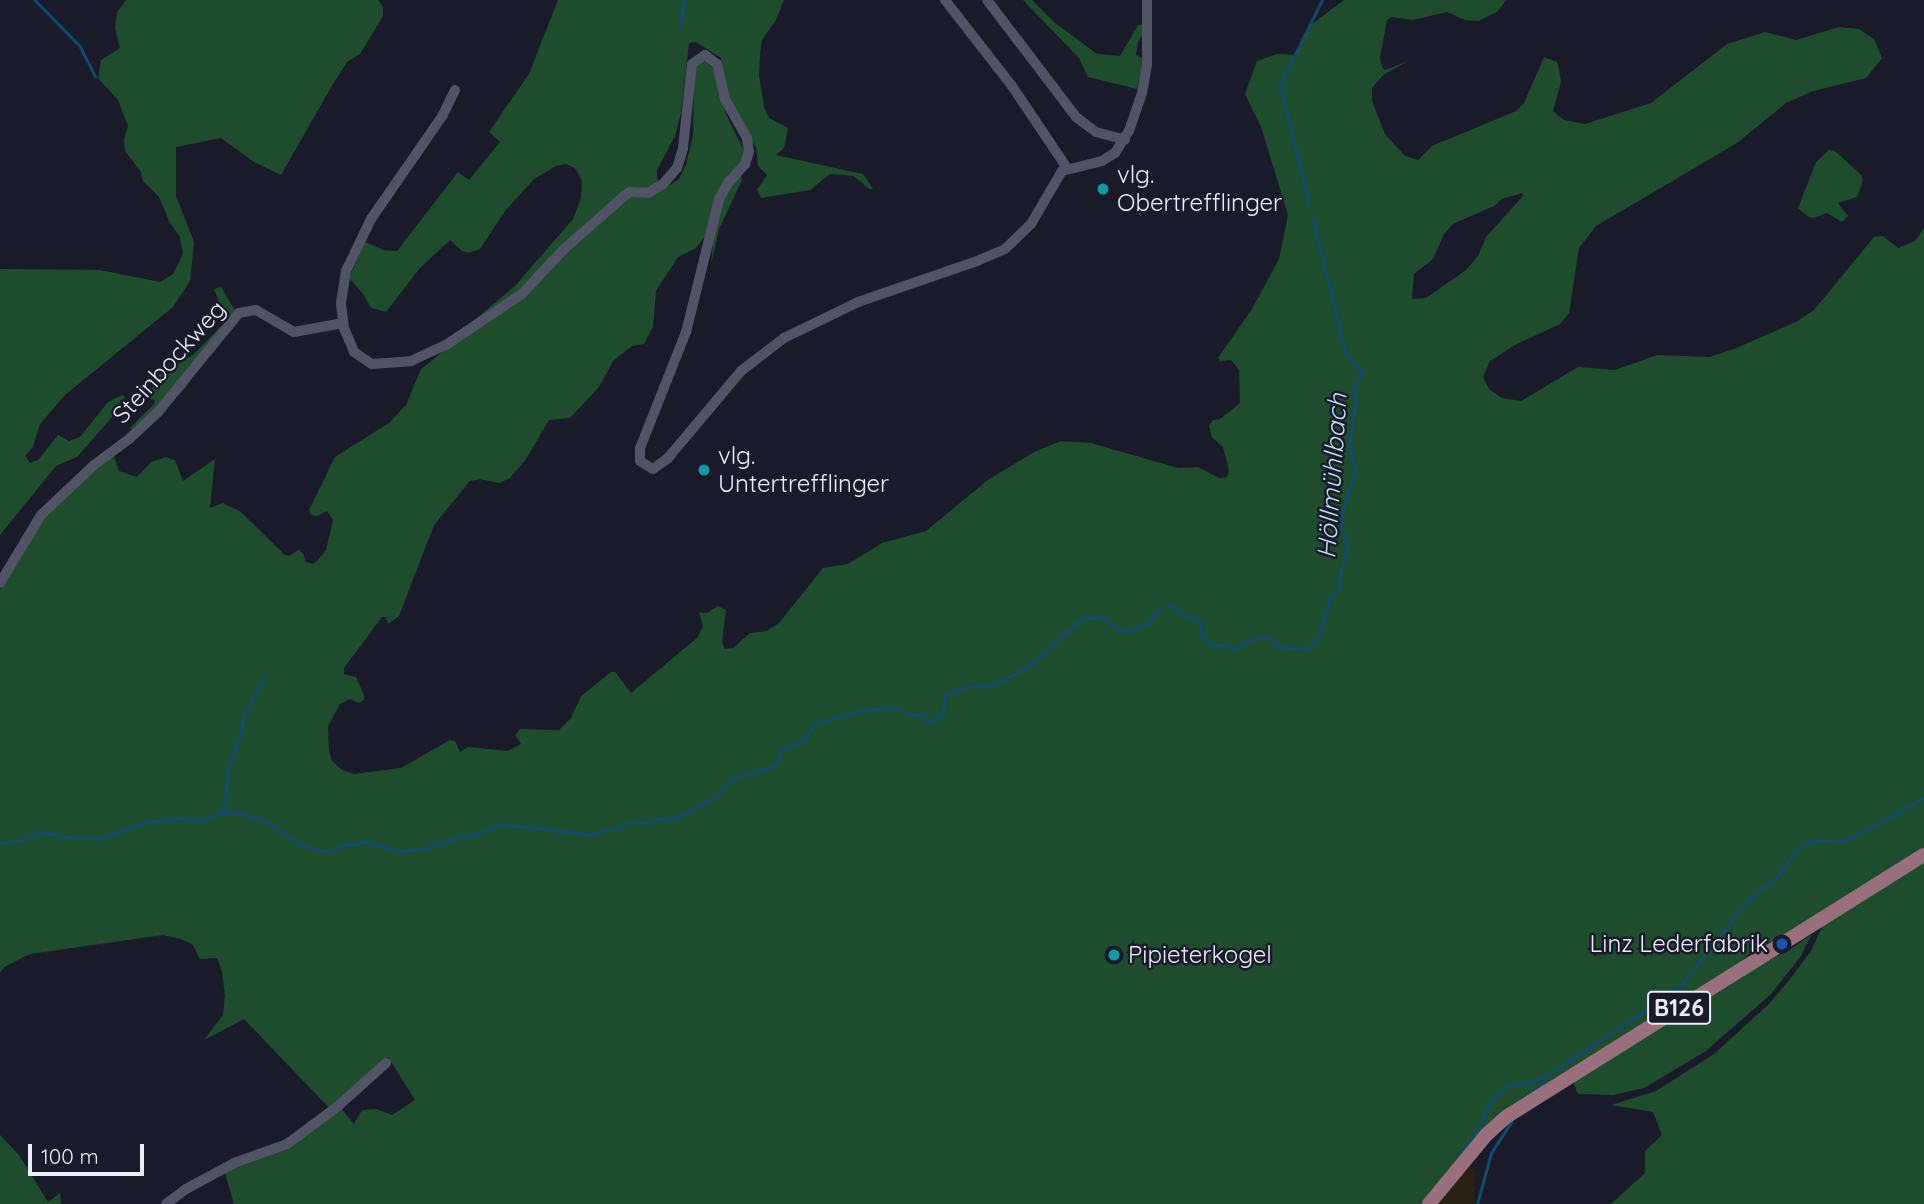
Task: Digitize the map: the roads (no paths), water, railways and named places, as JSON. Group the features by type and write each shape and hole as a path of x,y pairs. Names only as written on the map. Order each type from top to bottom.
{"main road":[{"name":"B126","path":"1429,1204 1486,1135 1506,1117 1924,855"}],"street":[{"path":"945,0 1012,86 1067,167"},
{"path":"987,0 1076,117 1096,132 1125,140"},
{"path":"455,90 443,115 363,232 344,278 343,323 350,343 361,358 376,364 400,363 438,350 515,300 562,251 624,196 632,191 651,192 671,177 683,148 691,67 697,57 709,56 718,66 725,99 747,138 749,152 745,164 719,199 686,332 641,444 639,460 646,467 653,469 668,458 741,371 785,338 838,310 987,258 1012,244 1031,224 1057,177 1067,167 1105,159 1125,140 1144,85 1147,0"},
{"name":"Steinbockweg","path":"0,583 23,542 46,509 158,412 239,313 256,310 294,332 343,323"},
{"path":"166,1204 234,1163 287,1144 337,1107 386,1063"}],"waterway":[{"path":"35,0 80,46 95,76"},
{"path":"680,27 684,0"},
{"name":"Höllmühlbach","path":"1309,205 1280,84 1322,0"},
{"name":"Höllmühlbach","path":"1166,606 1173,605 1178,613 1201,622 1202,636 1214,646 1224,644 1236,649 1246,641 1271,637 1277,647 1307,649 1317,640 1330,599 1340,587 1338,582 1348,545 1341,526 1342,513 1355,471 1349,445 1356,400 1353,389 1362,373 1345,352 1313,220"},
{"name":"Höllmühlbach","path":"862,711 894,707 910,715 921,714 928,722 934,721 943,712 945,695 966,687 993,685 1028,667 1081,619 1104,617 1121,632 1148,624 1159,610"},
{"path":"221,812 225,802 228,770 243,719 264,677"},
{"name":"Höllmühlbach","path":"0,843 22,840 43,832 66,837 100,839 142,823 176,818 203,820 226,811 262,819 302,845 321,851 332,851 345,844 357,845 363,841 399,851 424,849 461,836 475,835 501,824 595,835 604,830 615,830 629,822 650,823 659,818 671,820 682,815 716,796 733,778 774,766 783,749 803,741 814,724 860,711"},
{"path":"1458,1158 1477,1131 1489,1104 1508,1085 1532,1082 1546,1076 1679,988 1748,900 1776,878 1799,848 1812,841 1851,838 1924,798"},
{"path":"1517,1102 1540,1087 1546,1076"},
{"path":"1477,1204 1491,1153 1512,1121"}],"place":[{"name":"vlg. Obertrefflinger","path":"1103,189"},
{"name":"vlg. Untertrefflinger","path":"704,470"},
{"name":"Linz Lederfabrik","path":"1782,944"},
{"name":"Pipieterkogel","path":"1114,955"}]}
